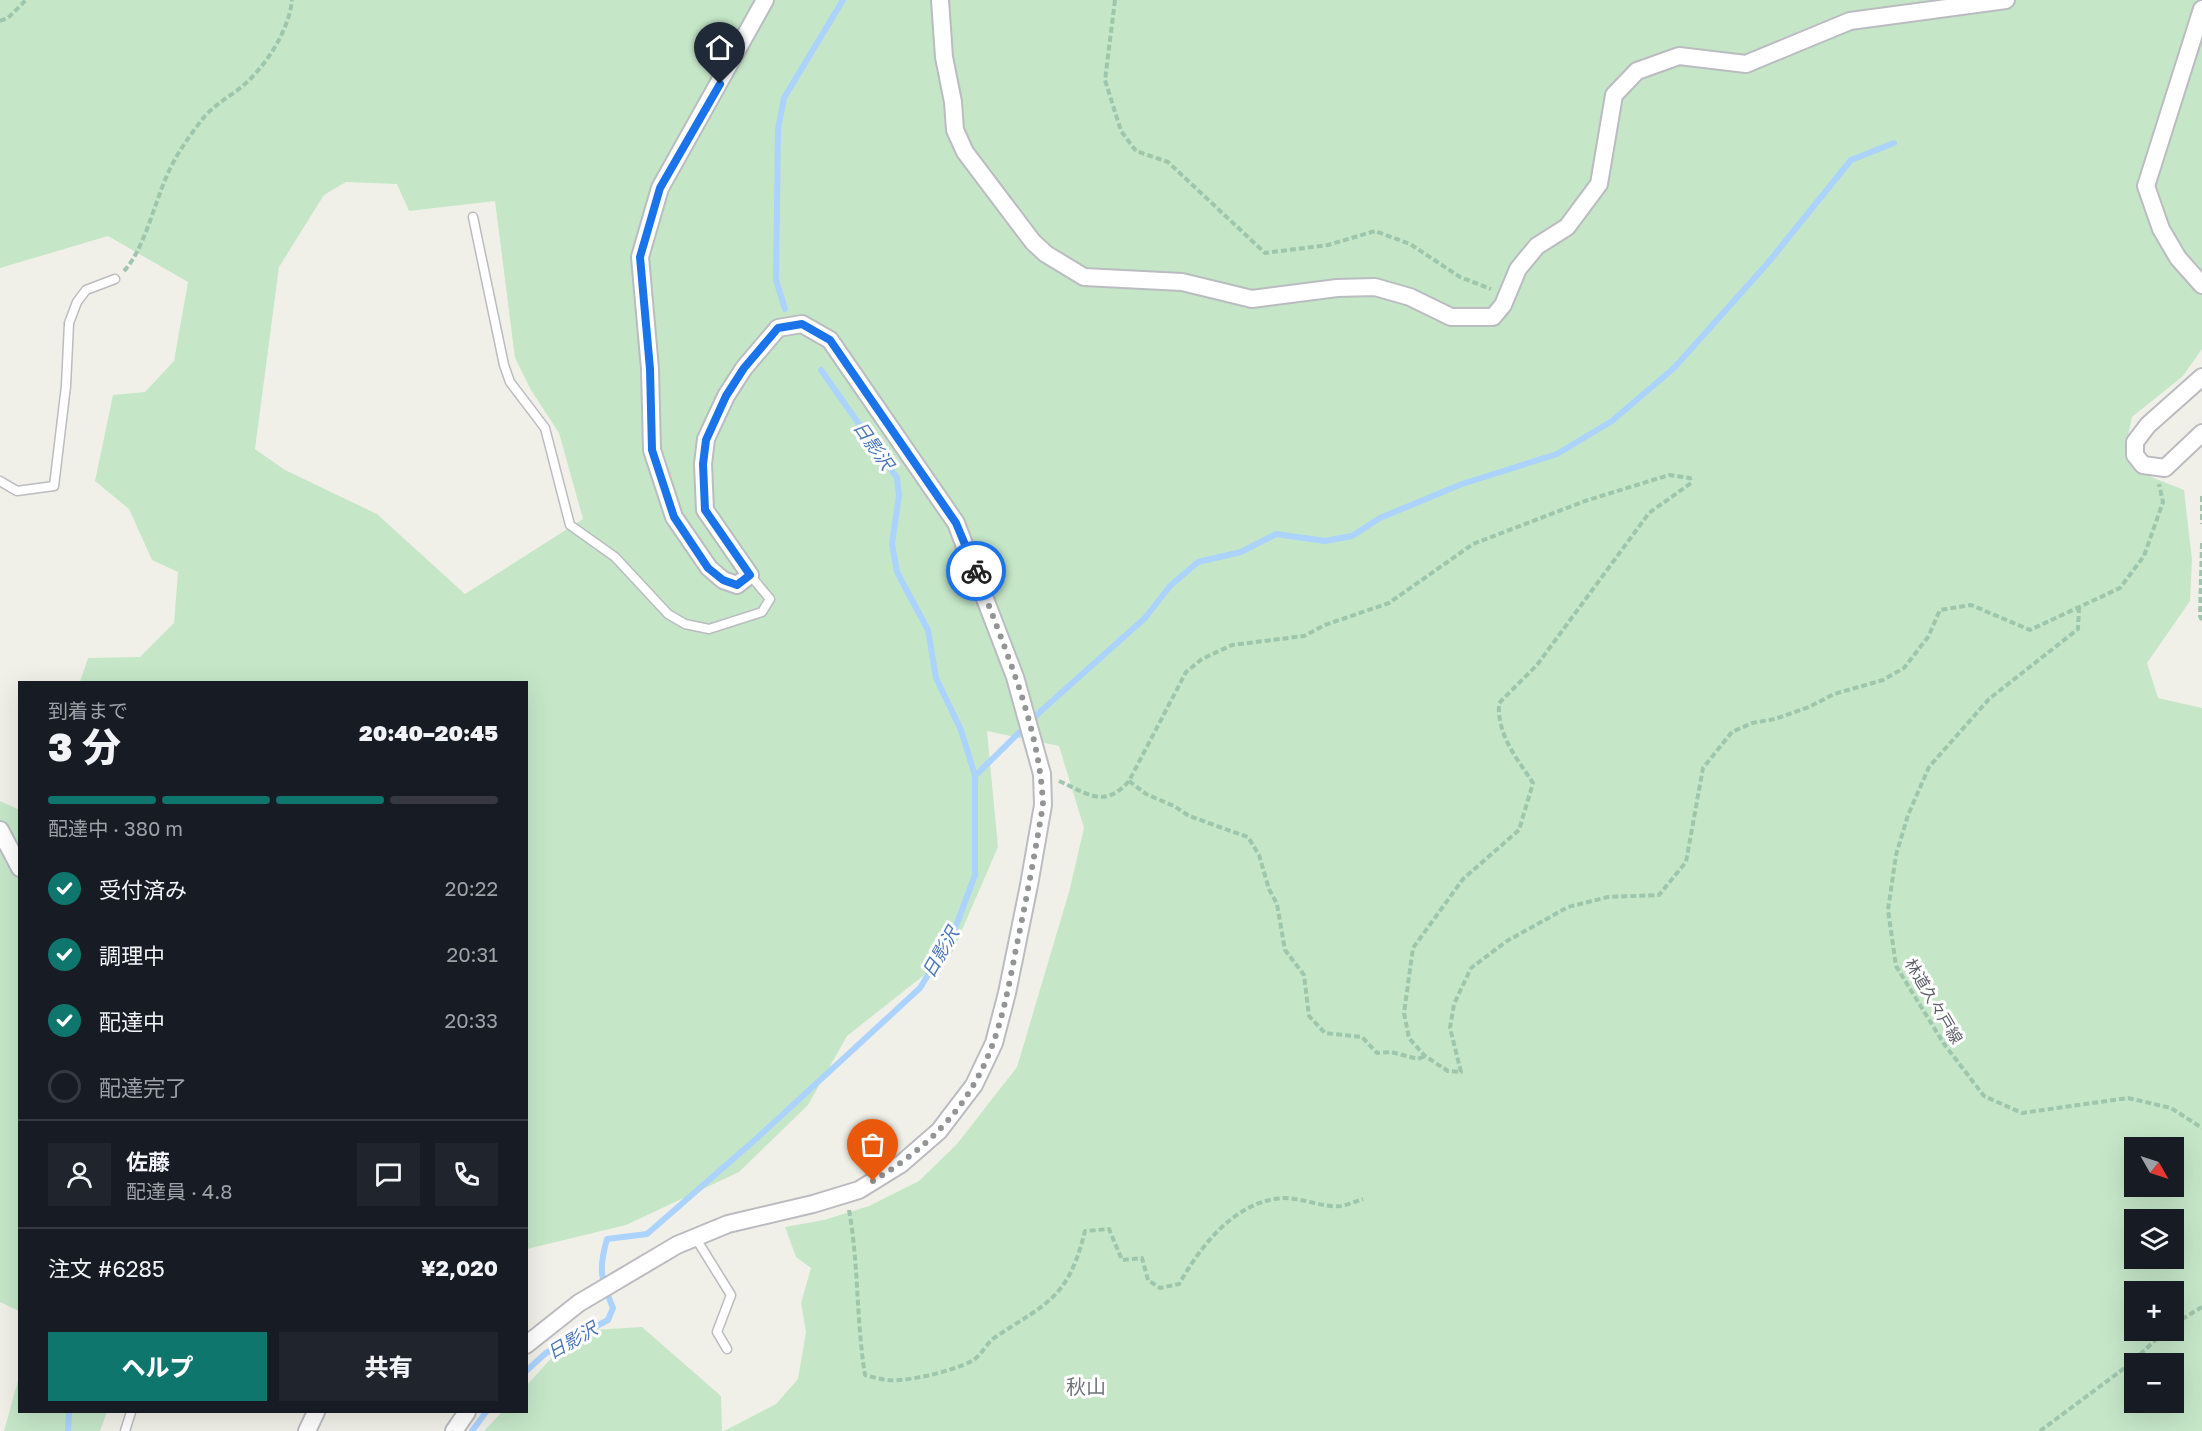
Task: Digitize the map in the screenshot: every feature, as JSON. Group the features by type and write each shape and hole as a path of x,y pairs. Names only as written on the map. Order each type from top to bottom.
{"street":[{"path":"528,1343 579,1303 695,1236 728,1224 859,1190 901,1164 939,1131 974,1085 994,1042 1007,993 1029,885 1043,805 1042,774 1021,699 970,554 956,523 830,340 802,324 778,328 744,368 726,396 706,440 703,464 705,510 750,575 737,585 723,580 708,568 674,517 652,450 650,369 640,257 660,188 765,0"},
{"path":"940,0 944,57 953,102 955,130 965,152 1033,242 1046,254 1084,277 1182,282 1252,299 1337,288 1375,287 1410,297 1451,317 1480,319 1493,317 1503,305 1525,261 1538,246 1567,227 1599,184 1614,95 1637,71 1679,56 1746,64 1850,21 2006,0"},
{"path":"2202,9 2146,186 2161,229 2178,258 2202,285"},
{"path":"2202,377 2148,425 2135,442 2135,455 2143,465 2155,469 2165,468 2202,433"},
{"path":"0,830 18,864"},
{"path":"307,1431 316,1413"},
{"path":"454,1431 465,1413"}],"lane":[{"path":"473,217 504,365 510,382 545,428 570,525 615,557 668,614 685,624 709,629 762,612 770,599 750,575"},
{"path":"0,481 17,491 54,486 66,386 69,323 77,302 86,290 115,279"},
{"path":"695,1236 731,1295 717,1332 726,1349"},
{"path":"125,1431 131,1413"}],"path":[{"path":"0,21 8,18 26,0"},
{"path":"115,279 126,269 157,208 164,180 179,153 199,122 219,101 236,92 260,67 282,31 292,0"},
{"path":"1115,0 1105,80 1121,131 1136,151 1168,162 1265,253 1328,245 1375,231 1410,244 1460,277 1506,295"},
{"path":"1042,774 1102,798 1117,794 1129,780 1186,672 1202,659 1232,645 1304,636 1325,625 1389,603 1473,544 1585,501 1669,474 1690,478 1691,483 1649,513 1544,656 1499,703 1498,718 1503,737 1533,783 1519,830 1463,879 1413,948 1404,1013 1409,1038 1425,1056 1448,1071 1461,1072 1450,1028 1454,1004 1472,968 1507,941 1568,907 1608,897 1659,896 1686,862 1703,768 1732,732 1752,723 1809,707 1834,694 1882,680 1904,668 1928,637 1940,610 1971,605 2030,630 2120,588 2144,556 2163,502 2155,469"},
{"path":"2202,496 2202,524"},
{"path":"2202,543 2200,616 2202,620"},
{"name":"林道久々戸線","path":"2079,607 2078,628 1989,699 1929,767 1908,815 1896,855 1888,910 1896,966 1944,1044 1984,1096 2022,1113 2128,1098 2170,1108 2202,1128"},
{"path":"1129,780 1146,794 1174,806 1189,816 1248,837 1277,904 1285,950 1304,975 1309,1016 1325,1033 1349,1033 1362,1037 1377,1053 1391,1052 1418,1059 1425,1056"},
{"path":"846,1194 856,1250 859,1341 865,1375 888,1380 927,1376 973,1361 992,1340 1032,1316 1055,1297 1076,1265 1085,1231 1109,1229 1122,1260 1142,1258 1148,1280 1160,1288 1179,1284 1211,1239 1242,1209 1281,1198 1340,1206 1363,1199"},
{"path":"2184,1318 2202,1307"},
{"path":"2040,1431 2130,1364 2154,1341"}],"green space":[{"path":"0,0 2202,0 2202,349 2183,376 2132,417 2125,450 2144,474 2184,490 2192,560 2190,601 2147,663 2158,698 2202,708 2202,1431 724,1431 776,1404 798,1379 806,1332 801,1303 811,1268 796,1257 785,1227 824,1220 869,1206 919,1181 957,1144 1017,1067 1069,892 1084,828 1059,746 987,731 998,847 952,953 847,1036 808,1105 739,1172 626,1225 528,1249 528,681 80,681 88,658 140,657 174,623 178,572 152,560 129,509 95,481 113,395 145,392 174,361 188,282 108,236 0,268","holes":["346,182 397,184 409,211 495,201 515,358 531,390 559,433 583,519 465,594 377,514 285,470 255,449 279,267 324,195"]},
{"path":"0,801 18,809 18,1311 0,1302"},
{"path":"642,1327 721,1396 722,1431 484,1431 501,1413 528,1413 528,1384 576,1331"},
{"path":"18,1381 18,1413 107,1413 100,1431 4,1431"}],"waterway":[{"name":"日影沢","path":"785,309 776,280 778,129 784,98 843,0"},
{"path":"975,776 1041,711 1145,618 1170,586 1198,562 1241,552 1276,534 1325,541 1352,536 1380,518 1462,484 1557,454 1612,421 1674,368 1767,264 1851,160 1894,143"},
{"name":"日影沢","path":"528,1369 546,1353 608,1320 613,1308 602,1274 602,1259 607,1239 647,1234 756,1139 920,988 953,934 975,875 975,776 961,730 936,678 928,630 897,572 892,544 899,495 897,478 821,370"},
{"name":"日影沢","path":"68,1431 69,1413"},
{"name":"日影沢","path":"472,1431 485,1413"}],"way so far":[{"path":"873,1181 901,1164 939,1131 974,1085 994,1042 1007,993 1043,805 1042,774 1015,677 976,571"}],"district":[{"name":"秋山","path":"1086,1386"}],"route":[{"path":"720,84 660,188 640,257 650,369 652,450 674,517 708,568 723,580 737,585 750,575 705,510 703,464 706,440 726,396 744,368 778,328 802,324 830,340 956,523 976,571"}]}
